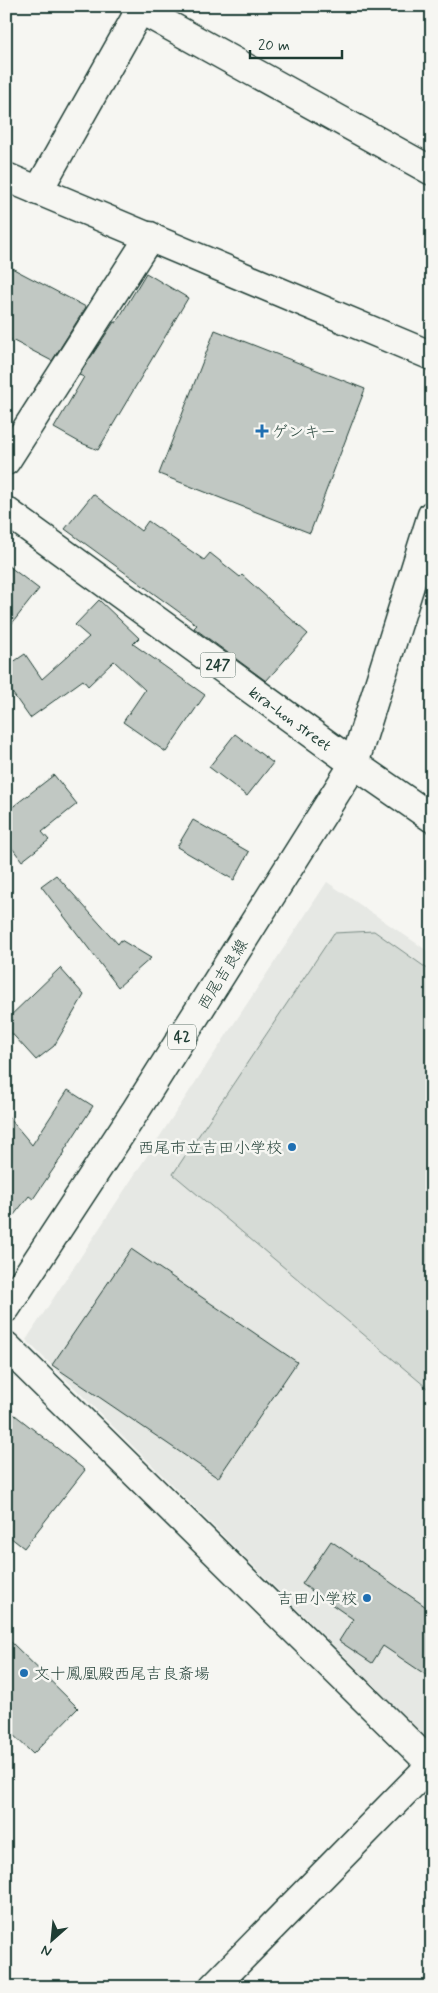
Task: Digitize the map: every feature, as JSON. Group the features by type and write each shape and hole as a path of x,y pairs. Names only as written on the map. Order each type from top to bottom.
{"main road":[{"path":"38,191 137,8 432,171"},
{"path":"6,178 150,236 432,356"},
{"path":"6,461 150,236"},
{"name":"kira-hon street","path":"6,511 354,764 432,818"},
{"name":"西尾吉良線","path":"6,1308 142,1101 354,764 432,515"},
{"path":"6,1346 432,1765 213,1987"}],"shaded area":[{"name":"西尾市立吉田小学校","path":"327,882 432,954 432,1743 26,1340"},
{"path":"374,931 432,972 432,1392 173,1174 334,933"}],"building":[{"path":"6,265 86,307 52,361 6,337"},
{"path":"146,273 188,298 98,450 54,428 84,377 79,375 114,322 116,323"},
{"name":"ゲンキー","path":"215,330 365,389 310,533 159,474"},
{"path":"93,494 141,531 148,521 204,560 210,553 240,577 242,575 308,634 266,681 194,628 197,625 65,529"},
{"path":"6,564 39,589 6,631"},
{"path":"99,600 139,638 133,644 205,695 166,752 123,722 145,690 114,661 88,686 83,680 30,718 6,684 6,667 25,654 42,679 89,637 75,625"},
{"path":"235,734 273,763 247,796 209,767"},
{"path":"54,775 77,804 42,832 49,840 22,861 6,840 6,812"},
{"path":"193,820 249,852 234,880 177,847"},
{"path":"56,875 118,944 121,940 151,958 118,987 41,886"},
{"path":"60,968 84,995 54,1046 36,1060 6,1027 6,1020"},
{"path":"68,1090 93,1106 33,1199 29,1196 6,1225 6,1114 32,1145"},
{"path":"131,1249 297,1362 218,1478 52,1365"},
{"path":"6,1408 85,1470 24,1548 6,1534"},
{"name":"吉田小学校","path":"331,1541 432,1611 432,1679 383,1646 372,1663 339,1641 353,1619 302,1584"},
{"name":"文十鳳凰殿西尾吉良斎場","path":"6,1637 78,1708 33,1754 6,1728"}],"place":[{"name":"ゲンキー","path":"262,431"},
{"name":"西尾市立吉田小学校","path":"292,1147"},
{"name":"吉田小学校","path":"367,1598"},
{"name":"文十鳳凰殿西尾吉良斎場","path":"24,1673"}]}
